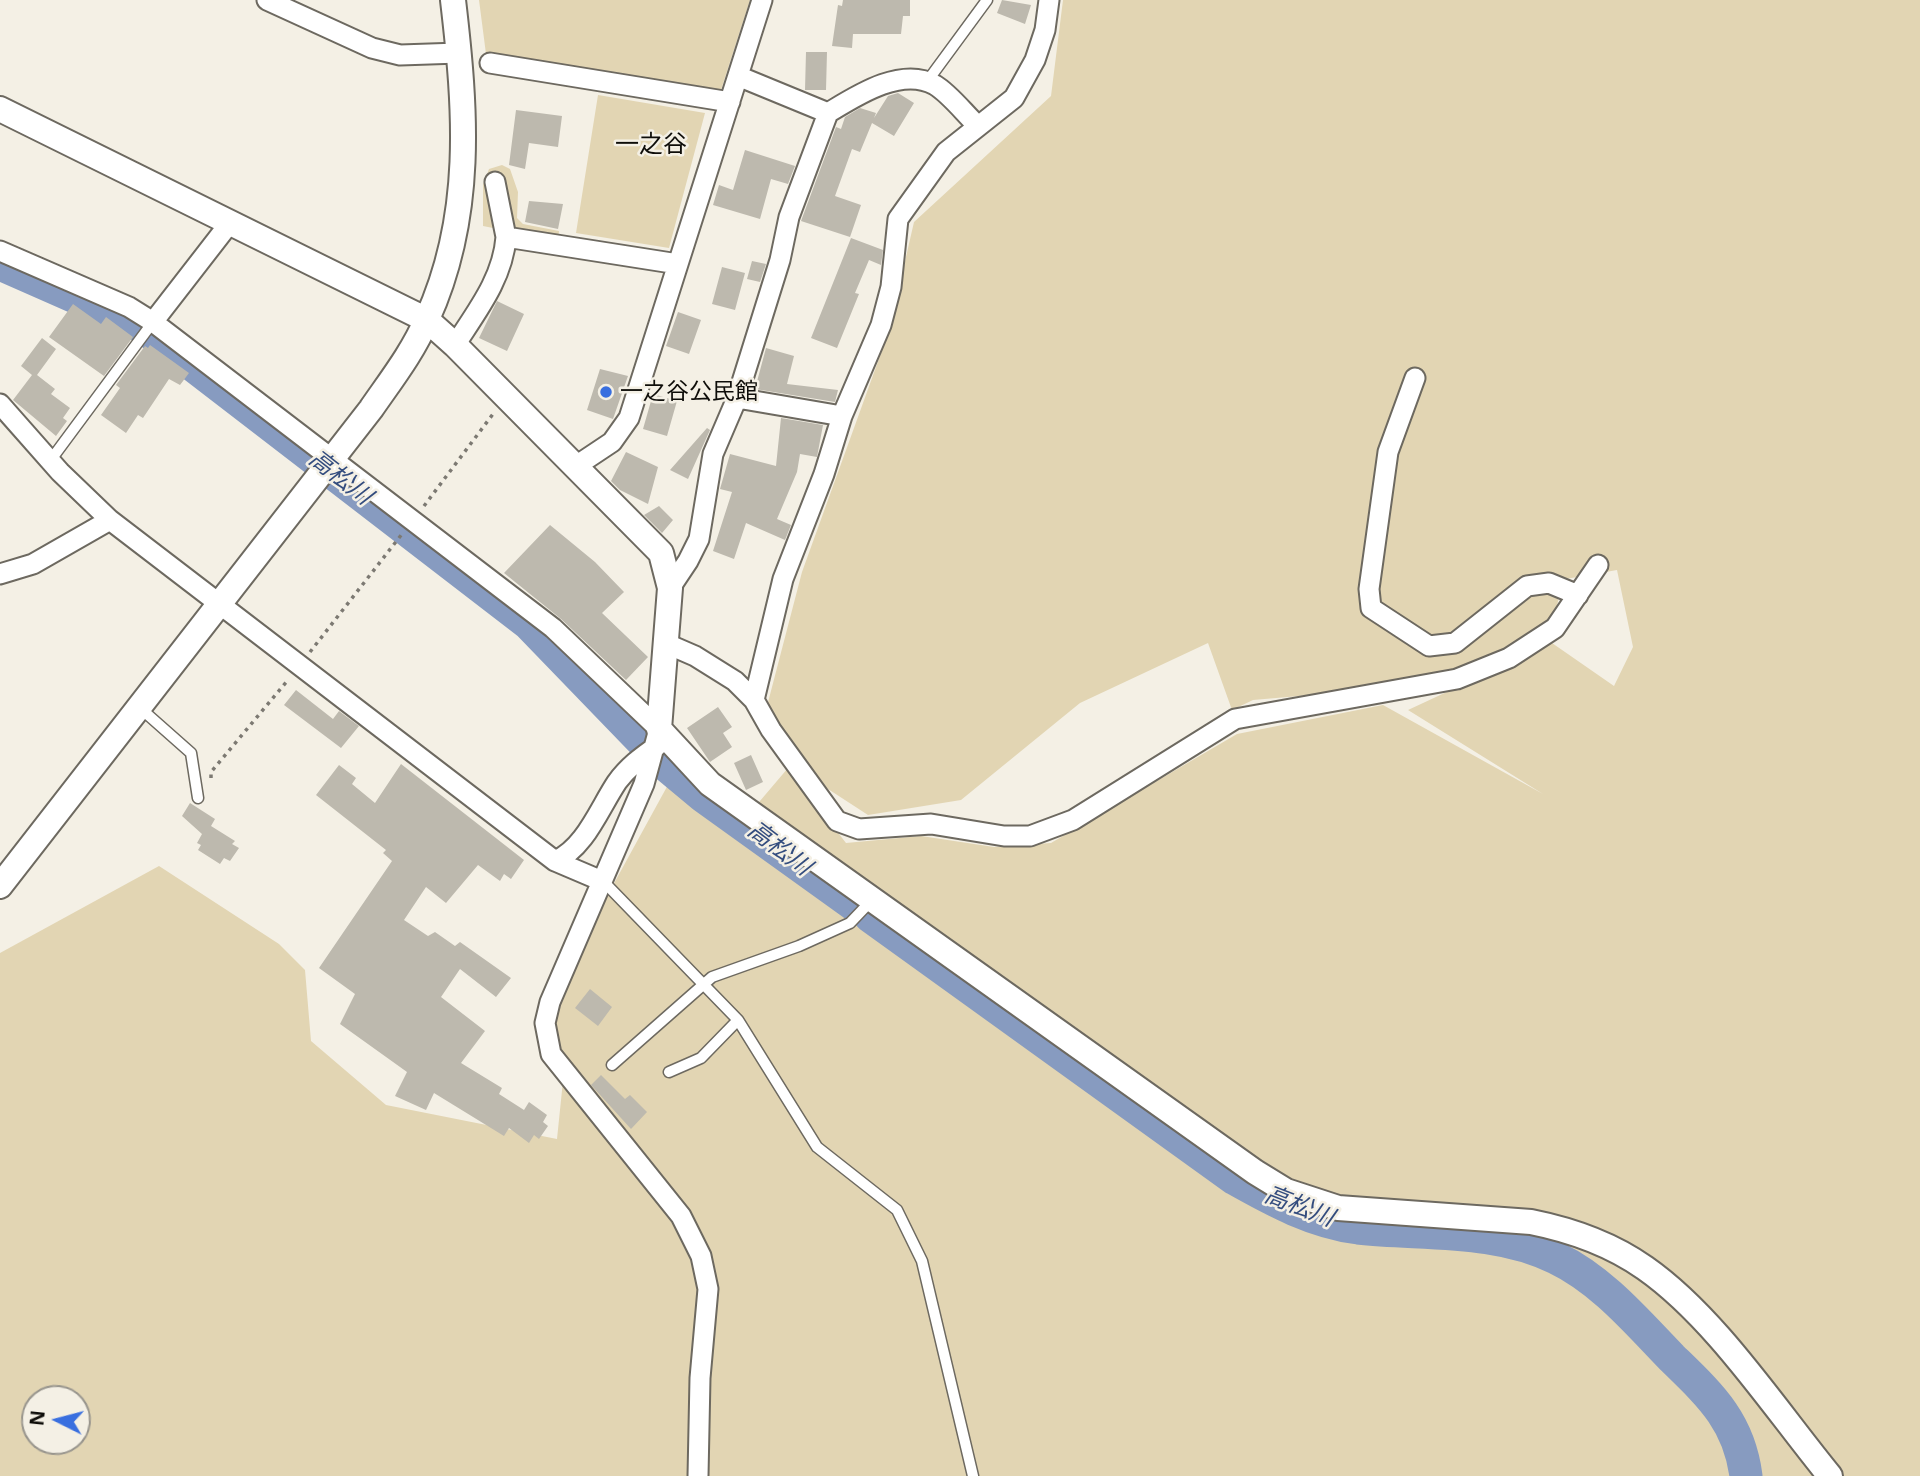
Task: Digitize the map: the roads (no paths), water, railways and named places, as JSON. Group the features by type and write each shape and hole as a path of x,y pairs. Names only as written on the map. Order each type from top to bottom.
{"street":[{"path":"267,0 372,48 400,55 459,53"},
{"path":"0,886 327,466 408,355 427,320 444,277 458,222 465,172 459,53 453,0"},
{"path":"576,466 612,442 629,418 762,0"},
{"path":"754,700 783,579 824,474 842,416 881,325 891,287 898,219 946,152 1014,98 1035,60 1045,30 1049,0"},
{"path":"490,63 730,102"},
{"path":"738,76 828,113"},
{"path":"670,588 699,539 713,454 737,398 780,260 789,217 828,113 865,90 906,79 934,85 978,127"},
{"path":"4,114 427,320 456,345 661,553 670,588 658,737 602,881 550,1002 545,1023 546,1040 551,1054 681,1216 701,1256 708,1289 701,1378 698,1476"},
{"path":"456,345 492,289 505,256 506,237 495,182"},
{"path":"148,329 229,224"},
{"path":"506,237 678,264"},
{"path":"0,251 129,307 148,329 327,466 412,521 553,628 658,737 710,784 1255,1172 1286,1191 1338,1208 1543,1224 1614,1250 1644,1268 1710,1328 1829,1476"},
{"path":"1415,378 1388,452 1369,589 1371,608 1429,646 1455,643 1527,586 1549,583 1578,595"},
{"path":"737,398 842,416"},
{"path":"0,404 50,461 110,520 218,606 555,861 602,881"},
{"path":"0,574 33,564 110,520"},
{"path":"665,643 695,656 735,681 754,700 771,730 838,821 859,829 931,824 1004,836 1030,836 1073,820 1235,719 1457,679 1509,658 1555,628 1598,565"},
{"path":"555,861 571,854 618,781 658,737"}],"lane":[{"path":"926,83 987,0"},
{"path":"50,461 148,329"},
{"path":"139,707 191,753 198,798"},
{"path":"602,881 738,1020 817,1147 897,1210 922,1261 972,1476"},
{"path":"612,1065 722,973 799,946 850,923 872,900"},
{"path":"669,1072 701,1058 738,1020"}],"waterway":[{"name":"高松川","path":"0,264 143,327 529,624 644,743"},
{"name":"高松川","path":"667,766 703,796 856,906"},
{"name":"高松川","path":"870,916 1235,1179 1279,1203 1325,1221 1358,1228 1459,1234 1509,1242 1533,1248 1573,1267 1618,1303 1699,1384 1721,1410 1737,1440 1746,1476"}],"place":[{"name":"一之谷公民館","path":"606,392"}],"district":[{"name":"一之谷","path":"651,145"}]}
